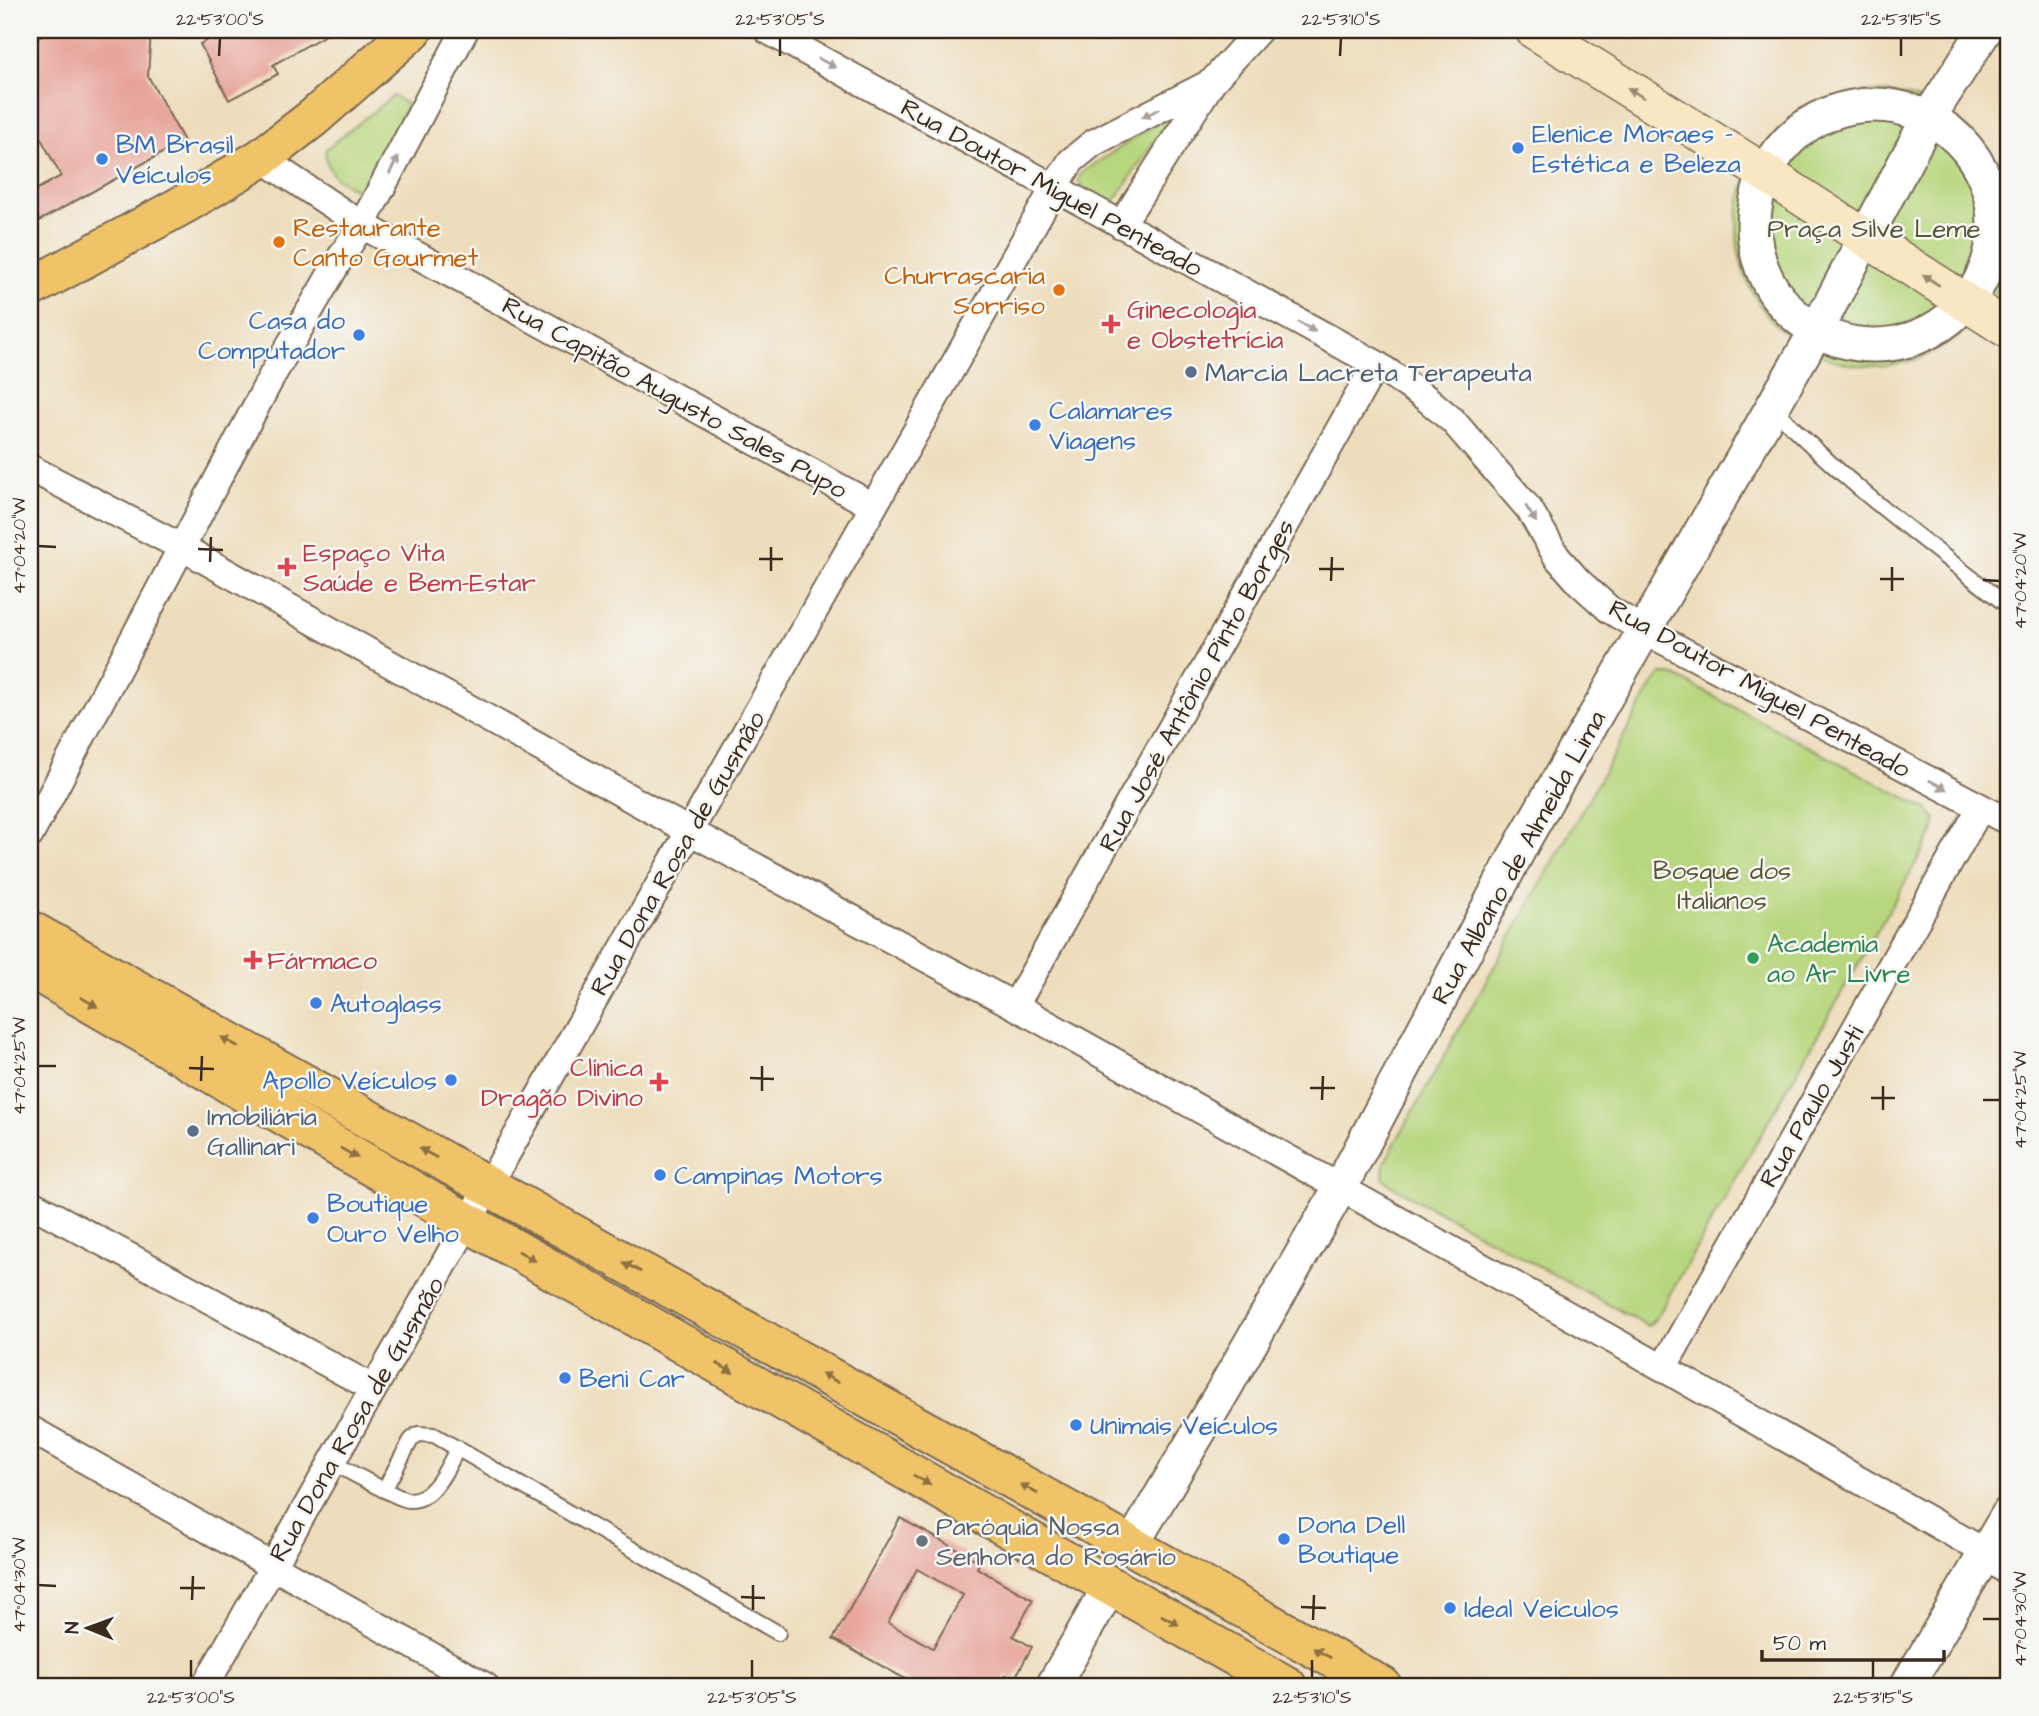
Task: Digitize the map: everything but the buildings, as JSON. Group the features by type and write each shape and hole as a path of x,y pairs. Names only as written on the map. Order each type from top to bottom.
{"main road":[{"path":"30,288 188,202 261,158 313,118 413,30"},
{"path":"1534,30 1765,173 2009,330"},
{"path":"30,930 1382,1686"},
{"path":"30,968 467,1222 1287,1686"}],"street":[{"path":"30,835 273,374 362,226 465,30"},
{"name":"Rua Doutor Miguel Penteado","path":"767,30 1376,364 1426,398 1453,421 1529,509 1557,557 1579,582 1610,610 1645,631 2009,822"},
{"name":"Rua Dona Rosa de Gusmão","path":"1121,225 1212,82 1259,30"},
{"name":"Rua Albano de Almeida Lima","path":"1053,1686 1131,1546 1340,1188 1524,838 1816,331 1929,117 1985,30"},
{"name":"Rua Dona Rosa de Gusmão","path":"205,1686 1070,161 1093,143 1212,82"},
{"path":"1876,104 1904,108 1929,117 1958,139 1980,167 1992,201 1994,237 1985,272 1966,303 1949,319 1930,332 1908,341 1885,346 1861,345 1838,341 1816,331 1792,313 1772,290 1759,262 1754,232 1756,202 1765,173 1780,149 1800,130 1823,115 1849,106 1876,104"},
{"name":"Rua Capitão Augusto Sales Pupo","path":"261,158 362,226 873,506"},
{"name":"Rua José Antônio Pinto Borges","path":"1016,1006 1376,364"},
{"path":"30,468 183,548 689,831 1016,1006 1662,1368 1997,1560"},
{"name":"Rua Paulo Justi","path":"1662,1368 1981,807"},
{"path":"30,1203 373,1388"},
{"path":"30,1429 485,1686"},
{"path":"1907,1686 1997,1560 2009,1513"}],"lane":[{"path":"1773,407 1800,436 1868,496 2009,607"},
{"path":"384,1490 411,1440 418,1434 434,1435 778,1633"},
{"path":"333,1463 408,1501 424,1498 440,1481 458,1448"}],"green space":[{"name":"Praça Silve Leme","path":"1874,92 1914,98 1950,115 1971,132 1988,153 2005,189 2011,229 2005,269 1988,305 1971,326 1950,343 1914,360 1874,366 1834,360 1798,343 1777,326 1760,305 1743,269 1737,229 1743,189 1760,153 1777,132 1798,115 1834,98"},
{"path":"393,96 408,105 367,184 357,190 343,183 330,171 325,150"},
{"path":"1173,113 1114,202 1094,195 1078,181 1081,173"},
{"name":"Bosque dos Italianos","path":"1661,674 1675,676 1927,809 1936,819 1933,833 1657,1317 1648,1326 1392,1186 1383,1177 1384,1163"}],"place":[{"name":"Elenice Moraes - Estética e Beleza","path":"1518,148"},
{"name":"BM Brasil Veículos","path":"102,159"},
{"name":"Restaurante Canto Gourmet","path":"279,242"},
{"name":"Churrascaria Sorriso","path":"1059,290"},
{"name":"Ginecologia e Obstetrícia","path":"1111,324"},
{"name":"Casa do Computador","path":"359,335"},
{"name":"Marcia Lacreta Terapeuta","path":"1191,372"},
{"name":"Calamares Viagens","path":"1035,425"},
{"name":"Espaço Vita Saúde e Bem-Estar","path":"287,567"},
{"name":"Academia ao Ar Livre","path":"1753,958"},
{"name":"Fármaco","path":"253,960"},
{"name":"Autoglass","path":"316,1003"},
{"name":"Apollo Veículos","path":"451,1080"},
{"name":"Clínica Dragão Divino","path":"659,1082"},
{"name":"Imobiliária Gallinari","path":"193,1131"},
{"name":"Campinas Motors","path":"660,1175"},
{"name":"Boutique Ouro Velho","path":"313,1218"},
{"name":"Beni Car","path":"565,1378"},
{"name":"Unimais Veículos","path":"1076,1425"},
{"name":"Dona Dell Boutique","path":"1284,1539"},
{"name":"Paróquia Nossa Senhora do Rosário","path":"922,1541"},
{"name":"Ideal Veículos","path":"1450,1608"}]}
